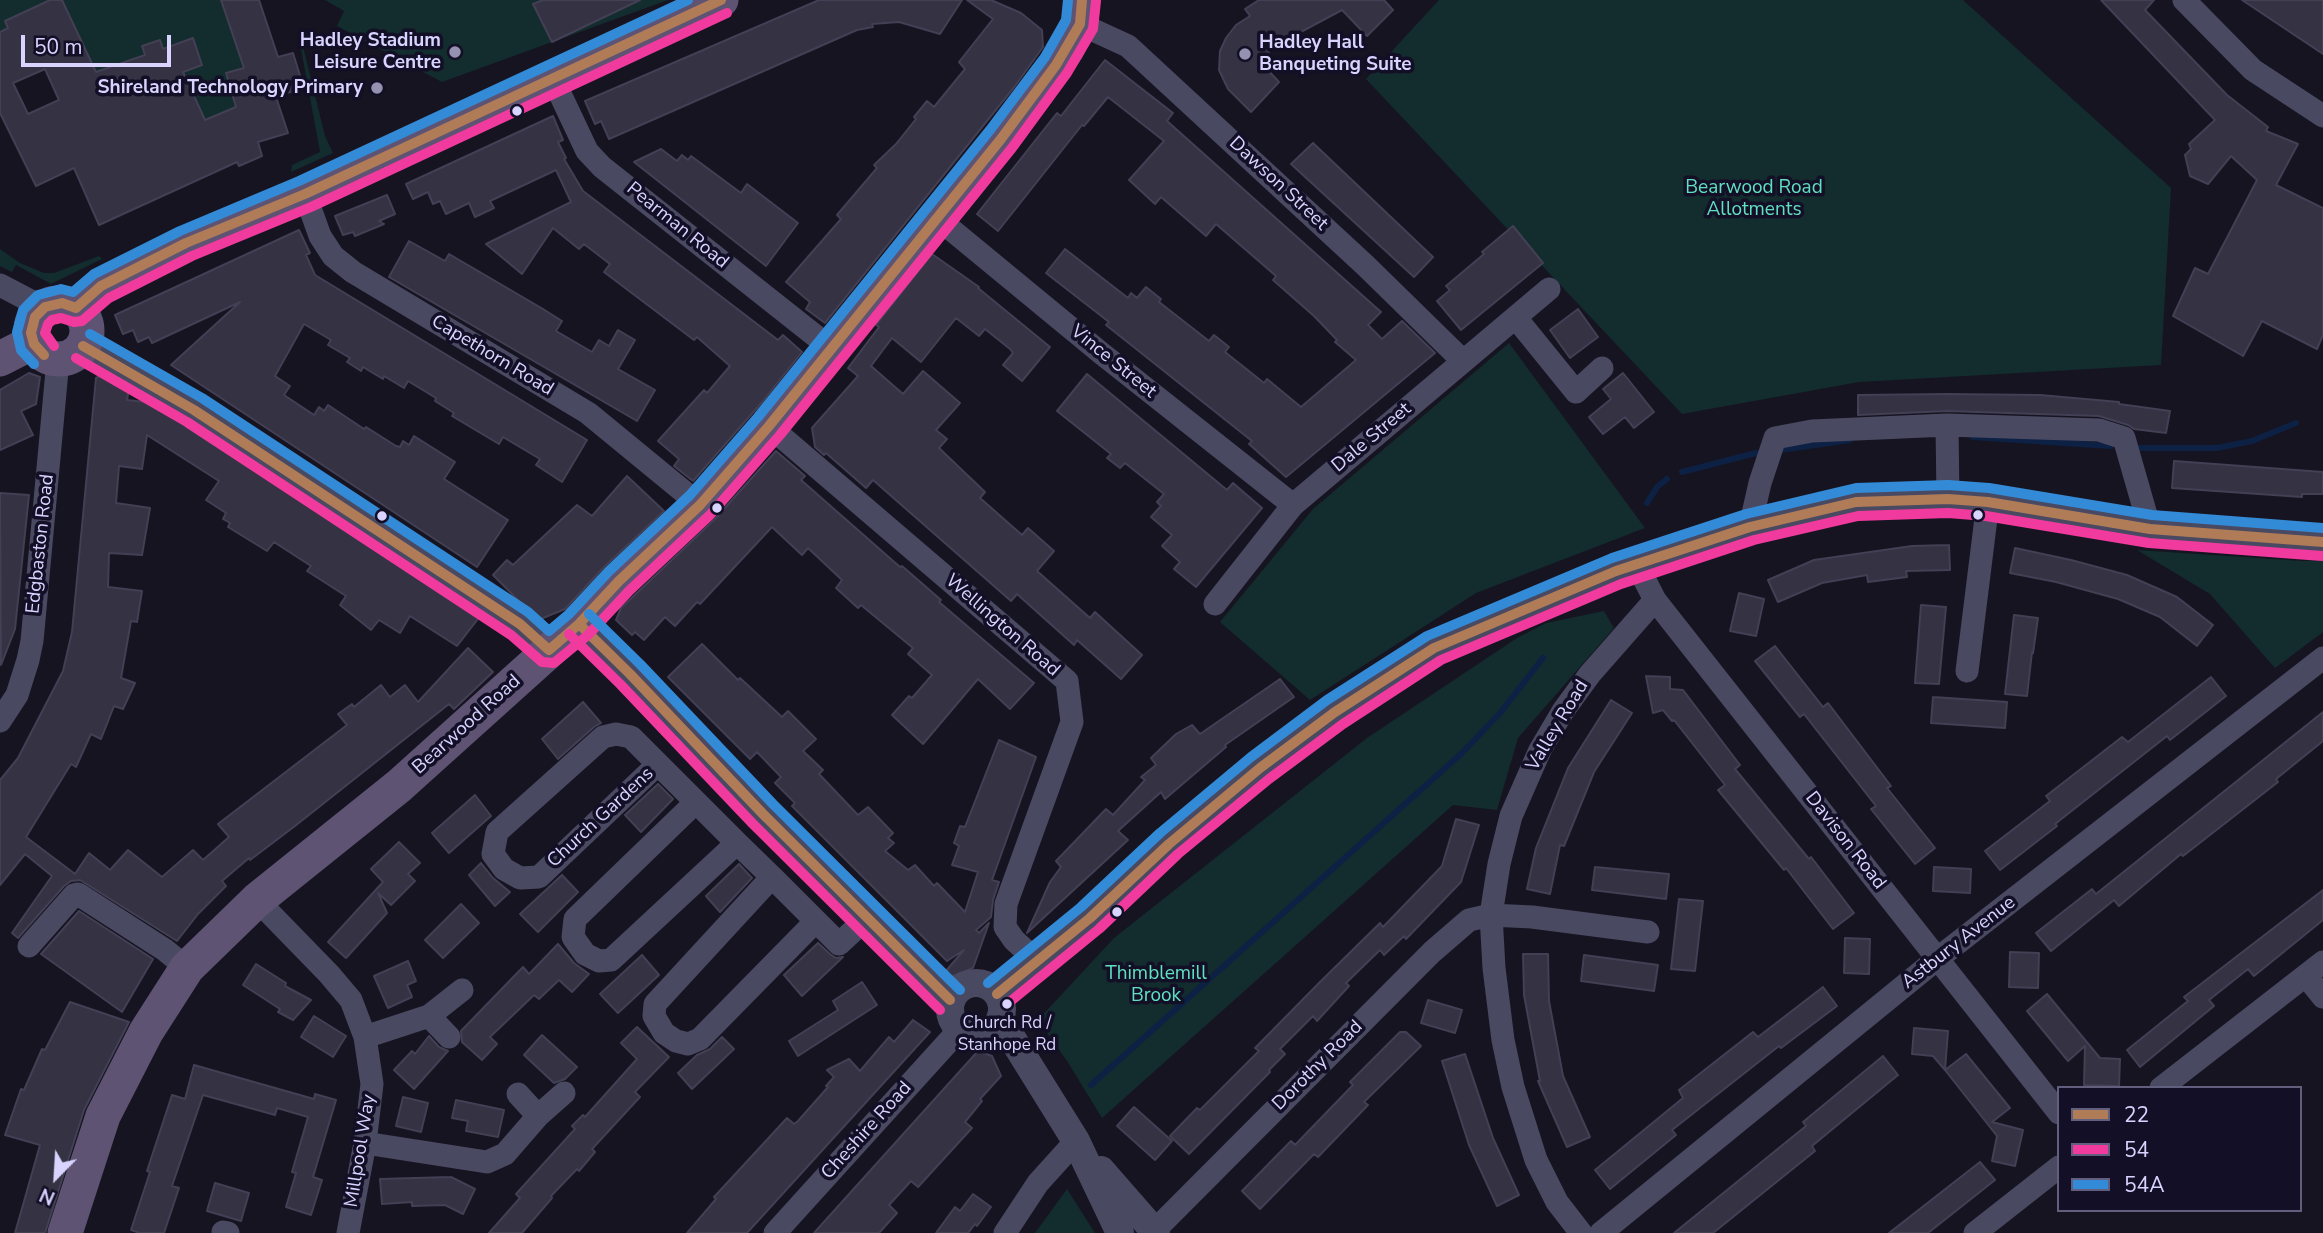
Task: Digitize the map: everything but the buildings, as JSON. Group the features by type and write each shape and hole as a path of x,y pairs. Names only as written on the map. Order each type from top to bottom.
{"main road":[{"path":"58,349 31,333 38,313 60,308 186,243 305,194 721,0"},
{"name":"Bearwood Road","path":"65,1233 103,1116 146,1032 187,968 257,900 399,786 579,624 619,581 700,505 769,426 1001,139 1067,49 1081,12"},
{"path":"0,359 58,349 86,335 83,316 60,308"}],"street":[{"path":"2184,0 2253,70 2323,116"},
{"name":"Dawson Street","path":"1081,12 1128,46 1366,266 1463,362"},
{"name":"Pearman Road","path":"553,79 587,151 602,167 832,349"},
{"name":"Capethorn Road","path":"305,194 320,236 333,256 353,272 588,413 700,505"},
{"name":"Vince Street","path":"936,217 1101,354 1293,505"},
{"path":"0,285 60,308"},
{"name":"Dale Street","path":"1215,604 1293,505 1549,289"},
{"path":"1517,317 1576,392 1602,368"},
{"path":"58,349 194,410 520,624 549,650"},
{"name":"Edgbaston Road","path":"0,721 8,693 28,660 32,641 58,349"},
{"path":"1947,425 1948,499"},
{"path":"1750,527 1760,483 1775,438 1812,430 1947,425 2099,430 2124,438 2150,529"},
{"name":"Wellington Road","path":"769,426 1067,681 1072,722 1006,904 1005,927 1014,940 1038,962"},
{"path":"997,994 1090,918 1168,844 1260,768 1335,712 1434,648 1616,571 1750,527 1856,502 1948,499 1989,502 2150,529 2323,542"},
{"path":"1967,671 1989,502"},
{"name":"Davison Road","path":"1637,565 1655,600 2057,1110"},
{"name":"Valley Road","path":"1581,1233 1557,1202 1536,1160 1513,1087 1503,1040 1491,915 1510,816 1539,750 1590,674 1655,600"},
{"path":"579,624 950,1000"},
{"name":"Astbury Avenue","path":"1601,1233 1937,959 2323,658"},
{"name":"Church Gardens","path":"658,764 539,877 520,878 504,869 493,854 497,832 603,737 616,734 631,737 839,944 867,918"},
{"path":"696,802 575,919 573,937 585,954 599,961 611,960 737,843"},
{"path":"772,877 655,1004 654,1016 664,1033 676,1041 688,1044 700,1039 816,921"},
{"path":"29,946 74,895 78,894 165,950 187,968"},
{"name":"Millpool Way","path":"257,900 351,1000 365,1037 372,1084 365,1143 348,1233"},
{"path":"1491,915 1532,917 1648,932"},
{"name":"Dorothy Road","path":"1155,1232 1432,952 1469,920 1491,915"},
{"path":"2164,1086 2315,969 2323,998"},
{"path":"968,984 984,984 997,994 1002,1009 997,1025 983,1035 966,1034 959,1030 950,1016 950,1000 960,988 968,984"},
{"path":"365,1037 429,1016 462,990"},
{"path":"429,1016 449,1037"},
{"path":"997,1025 1012,1038 1076,1141 1120,1233"},
{"name":"Cheshire Road","path":"775,1233 959,1030"},
{"path":"365,1143 487,1163 505,1154 538,1116 564,1093"},
{"path":"518,1094 538,1116"},
{"path":"1076,1141 1155,1232"},
{"path":"1005,1233 1038,1183 1076,1141"},
{"path":"1975,1233 2057,1169"}],"green space":[{"path":"0,0 50,0 5,21 8,28 0,32"},
{"path":"62,0 221,0 244,68 226,74 234,99 253,112 205,120 183,72 202,65 193,38 163,49 142,46 145,55 110,67 86,88 88,54"},
{"name":"Hadley Stadium Leisure Centre","path":"325,0 668,0 442,82 337,26 344,11"},
{"name":"Bearwood Road Allotments","path":"1439,0 1963,0 2171,188 2161,365 1859,382 1682,414 1366,79"},
{"path":"299,38 325,136 333,153 291,172 292,165 320,152"},
{"path":"0,249 20,263 44,273 54,273 99,256 102,259 51,284 16,265 12,272 0,266"},
{"path":"1509,343 1645,528 1476,593 1310,700 1220,622 1313,509"},
{"path":"2137,550 2323,560 2323,632 2275,668 2210,594"},
{"name":"Thimblemill Brook","path":"1604,611 1614,628 1518,738 1497,810 1453,805 1102,1118 1038,1020 1114,938 1367,738 1517,638 1546,623"},
{"path":"1067,1189 1095,1233 1035,1233"}],"waterway":[{"name":"Thimblemill Brook","path":"2137,448 2217,448 2252,441 2296,423"},
{"name":"Thimblemill Brook","path":"1973,437 2111,446"},
{"name":"Thimblemill Brook","path":"1780,450 1850,440"},
{"name":"Thimblemill Brook","path":"1682,472 1756,453"},
{"name":"Thimblemill Brook","path":"1647,503 1657,487 1667,479"},
{"name":"Thimblemill Brook","path":"1091,1085 1462,753 1500,713 1543,658"}],"transit line":[{"name":"54A","path":"34,364 21,350 17,332 23,310 38,295 61,289 73,292 94,274 180,231 299,181 688,0"},
{"name":"22","path":"44,355 34,344 31,333 35,317 45,307 62,303 76,308 101,286 186,243 305,194 721,0"},
{"name":"54A","path":"90,334 202,398 528,612 549,631 690,495 758,417 990,130 1045,57 1066,20 1068,0"},
{"name":"22","path":"83,346 194,410 520,624 549,650 700,505 769,426 1001,139 1056,65 1080,24 1082,0"},
{"name":"54","path":"76,358 187,422 511,635 542,662 554,663 588,635 629,591 710,515 780,435 1012,148 1067,73 1093,29 1096,1"},
{"name":"54","path":"54,346 45,333 52,320 61,318 74,322 82,321 109,298 192,256 311,207 727,13"},
{"name":"54A","path":"988,983 1081,907 1160,833 1251,757 1327,700 1427,636 1612,558 1746,514 1856,488 1948,485 1989,488 2152,515 2323,528"},
{"name":"22","path":"997,994 1090,918 1169,844 1260,768 1335,712 1434,648 1616,571 1750,527 1856,502 1948,499 1988,502 2150,529 2323,542"},
{"name":"54","path":"1006,1005 1099,929 1178,854 1269,779 1343,724 1441,660 1621,584 1754,540 1858,516 1948,513 1986,516 2149,543 2322,556"},
{"name":"54A","path":"589,614 773,804 960,990"},
{"name":"22","path":"579,624 763,814 950,1000"},
{"name":"54","path":"569,634 753,824 940,1010"}],"place":[{"name":"Hadley Stadium Leisure Centre","path":"455,52"},
{"name":"Hadley Hall Banqueting Suite","path":"1245,54"},
{"name":"Shireland Technology Primary","path":"377,88"},
{"name":"Church Rd / Stanhope Rd","path":"1007,1004"}]}
